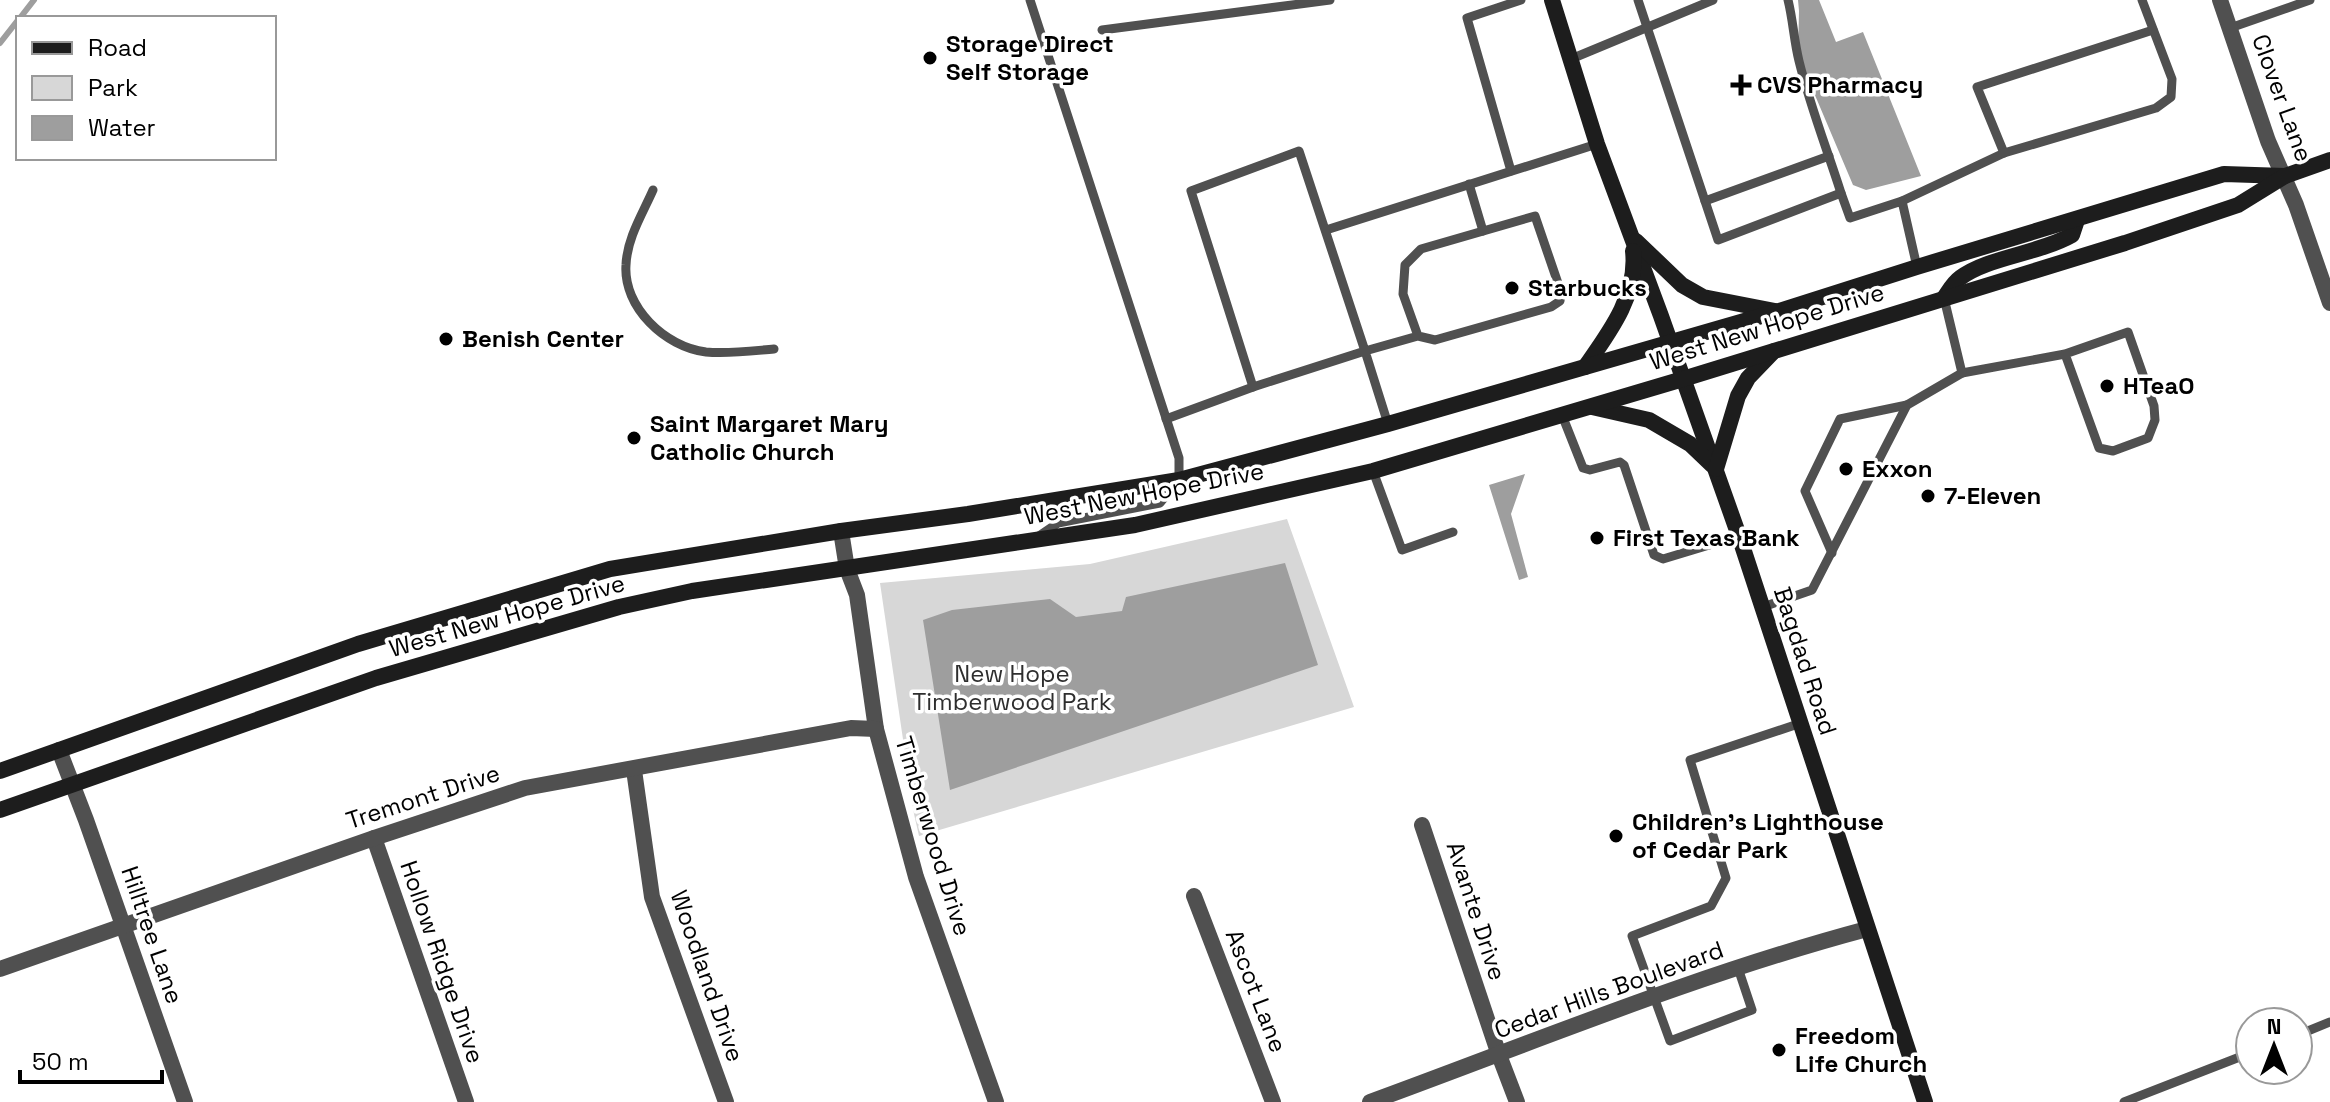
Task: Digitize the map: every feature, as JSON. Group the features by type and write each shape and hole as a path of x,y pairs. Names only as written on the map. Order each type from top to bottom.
{"main road":[{"name":"Bagdad Road","path":"1552,0 1597,144 1739,536 1925,1102"},
{"name":"West New Hope Drive","path":"0,810 376,678 619,607 692,591 1135,525 1373,471 2125,243 2238,205 2285,176 2330,160"},
{"name":"West New Hope Drive","path":"0,771 358,644 610,569 1179,480 1671,343 2224,174 2285,176"},
{"path":"1944,298 1956,280 1974,269 2055,245 2072,235 2077,220"},
{"path":"1632,238 1682,285 1703,297 1779,311"},
{"path":"1585,367 1616,323 1627,294 1635,268 1632,238"},
{"path":"1589,407 1649,420 1690,444 1716,469 1738,396 1748,378 1775,349"}],"street":[{"name":"Clover Lane","path":"2220,0 2268,141 2285,176 2330,303"},
{"name":"Timberwood Drive","path":"841,531 847,569 857,595 876,729 916,877 996,1102"},
{"name":"Tremont Drive","path":"0,969 525,788 851,728 876,729"},
{"name":"Hilltree Lane","path":"59,750 185,1102"},
{"name":"Woodland Drive","path":"634,770 652,897 726,1102"},
{"name":"Avante Drive","path":"1422,825 1517,1102"},
{"name":"Hollow Ridge Drive","path":"374,838 466,1102"},
{"name":"Ascot Lane","path":"1194,896 1273,1102"},
{"name":"Cedar Hills Boulevard","path":"1370,1102 1738,968 1867,929"}],"lane":[{"path":"1030,0 1179,458 1179,480 1160,503 1058,523 1032,541"},
{"path":"1102,30 1330,0"},
{"path":"1511,171 1467,18 1521,0"},
{"path":"1638,0 1718,240 1841,193"},
{"path":"1571,59 1713,0"},
{"path":"1788,0 1800,65 1850,218 1902,201 2004,153 2156,108 2171,97 2172,79 2142,0"},
{"path":"2230,28 2310,0"},
{"path":"2004,153 1977,87 2153,30"},
{"path":"1326,230 1597,144"},
{"path":"1253,387 1191,191 1299,151 1388,424"},
{"path":"1705,201 1829,156"},
{"path":"1469,184 1483,231"},
{"path":"653,190 632,236 625,265 628,288 642,316 666,337 702,352 774,349"},
{"path":"1902,201 1917,267"},
{"path":"1166,419 1365,351 1418,336 1435,340 1551,307 1560,301 1561,292 1535,216 1421,249 1405,265 1403,294 1418,336"},
{"path":"1944,298 1962,373"},
{"path":"1832,553 1805,491 1840,419 1907,405 1962,373 2065,354 2128,332 2154,406 2155,420 2148,438 2113,451 2099,448 2065,354"},
{"path":"1763,607 1812,590 1907,405"},
{"path":"1562,415 1583,468 1590,470 1620,462 1624,465 1654,555 1663,559 1739,536"},
{"path":"1373,471 1402,550 1453,532"},
{"path":"1738,968 1752,1010 1670,1041 1632,936 1711,906 1726,878 1690,760 1801,723"},
{"path":"2124,1102 2234,1059"}],"green space":[{"name":"New Hope Timberwood Park","path":"1287,519 1354,707 919,836 880,583 1090,564"}],"water":[{"path":"1798,0 1819,0 1836,42 1863,32 1921,176 1866,190 1853,185 1798,55"},
{"path":"1525,474 1511,514 1528,577 1519,580 1489,485"},
{"path":"1285,563 1318,665 950,790 923,620 952,610 1050,599 1076,617 1122,611 1126,597"}],"waterway":[{"path":"22,16 34,0"},
{"path":"0,43 16,23"}],"place":[{"name":"Storage Direct Self Storage","path":"930,58"},
{"name":"CVS Pharmacy","path":"1741,85"},
{"name":"Starbucks","path":"1512,288"},
{"name":"Benish Center","path":"446,339"},
{"name":"HTeaO","path":"2107,386"},
{"name":"Saint Margaret Mary Catholic Church","path":"634,438"},
{"name":"Exxon","path":"1846,469"},
{"name":"7-Eleven","path":"1928,496"},
{"name":"First Texas Bank","path":"1597,538"},
{"name":"Children's Lighthouse of Cedar Park","path":"1616,836"},
{"name":"Freedom Life Church","path":"1779,1050"}]}
